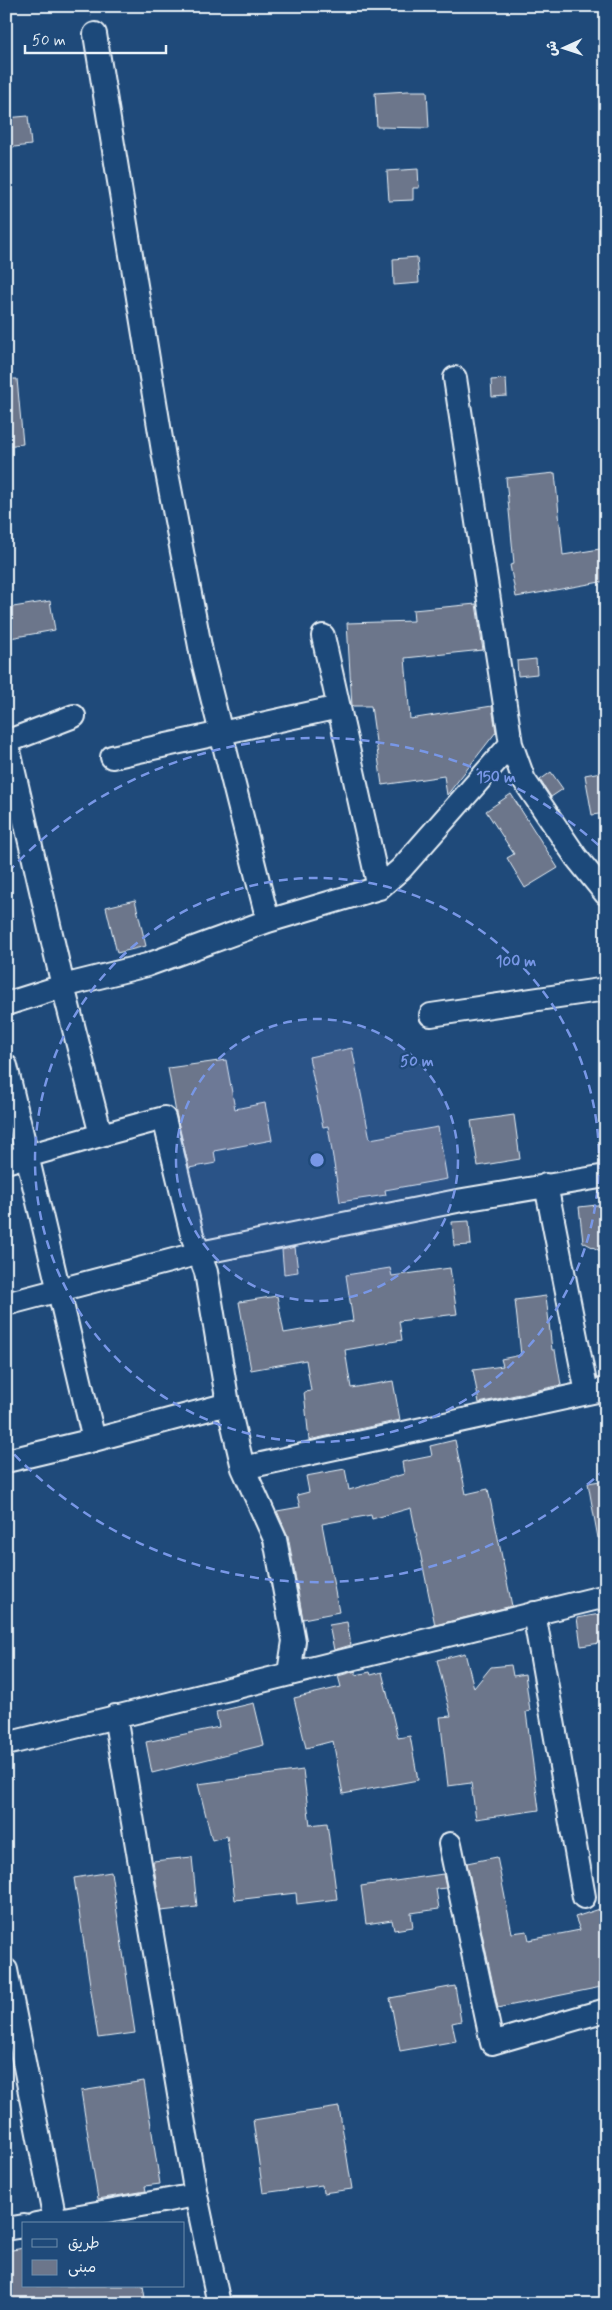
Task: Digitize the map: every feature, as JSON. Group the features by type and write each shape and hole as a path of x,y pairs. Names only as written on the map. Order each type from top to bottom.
{"street":[{"path":"95,34 164,457 202,657 268,921"},
{"path":"455,378 511,744 524,780 576,857 606,894"},
{"path":"323,636 379,888"},
{"path":"112,757 339,707"},
{"path":"74,716 6,742 63,986 101,1135"},
{"path":"6,1004 63,986 147,965 268,921 379,888 401,869 511,744"},
{"path":"431,1015 606,988"},
{"path":"6,1066 17,1159 59,1291 94,1440"},
{"path":"17,1159 164,1118 192,1235 206,1272 228,1404 243,1468 275,1539 294,1641 289,1673"},
{"path":"6,1304 200,1253 457,1201 606,1176"},
{"path":"243,1468 596,1391 546,1185"},
{"path":"6,1461 94,1440 228,1404"},
{"path":"6,1744 606,1596"},
{"path":"534,1613 584,1897"},
{"path":"115,1716 196,2195 219,2304"},
{"path":"450,1844 492,2043 606,2010"},
{"path":"6,1970 46,2222 196,2195"},
{"path":"6,2230 22,2226"}],"path":[{"path":"601,6 606,44"}],"building":[{"path":"427,91 429,128 377,127 375,93"},
{"path":"28,116 31,145 6,148 6,118"},
{"path":"418,169 419,188 413,188 413,200 389,201 387,171"},
{"path":"417,257 419,283 394,285 393,259"},
{"path":"6,379 17,379 23,444 6,446"},
{"path":"506,379 507,396 492,397 491,380"},
{"path":"555,473 563,555 606,548 606,581 516,597 510,565 514,564 506,478"},
{"path":"50,601 55,630 10,638 7,608"},
{"path":"476,604 483,650 405,658 410,719 492,706 496,732 447,795 444,776 382,785 371,706 352,706 347,623 414,621 413,610"},
{"path":"536,659 537,674 518,676 517,661"},
{"path":"606,771 606,813 592,815 585,775"},
{"path":"551,772 563,789 551,797 540,780"},
{"path":"511,794 558,868 525,888 507,858 514,854 486,811"},
{"path":"135,900 146,946 117,953 106,907"},
{"path":"352,1048 370,1139 438,1127 447,1179 385,1190 386,1195 340,1202 328,1126 323,1127 309,1057"},
{"path":"226,1060 235,1109 265,1103 272,1140 214,1151 216,1163 189,1168 168,1068"},
{"path":"514,1115 520,1159 478,1166 471,1121"},
{"path":"606,1204 606,1254 583,1242 579,1207"},
{"path":"469,1221 471,1245 454,1246 452,1222"},
{"path":"295,1247 298,1272 284,1274 282,1250"},
{"path":"390,1268 392,1276 450,1268 457,1314 399,1321 402,1340 345,1350 351,1388 393,1381 400,1420 309,1440 304,1392 311,1391 306,1360 251,1370 239,1302 277,1296 284,1333 353,1321 346,1275"},
{"path":"546,1296 552,1350 555,1350 561,1385 479,1403 473,1370 503,1366 501,1359 521,1355 515,1300"},
{"path":"455,1440 466,1494 488,1489 512,1606 435,1625 411,1508 372,1519 371,1515 322,1524 339,1612 303,1619 288,1536 277,1511 300,1507 297,1495 309,1492 306,1476 345,1469 349,1490 404,1474 402,1462 432,1456 430,1446"},
{"path":"606,1480 606,1537 598,1538 588,1483"},
{"path":"606,1613 606,1642 581,1646 577,1618"},
{"path":"347,1622 351,1645 334,1650 329,1625"},
{"path":"465,1653 474,1688 491,1667 511,1665 513,1676 525,1674 530,1711 526,1712 539,1810 476,1819 471,1783 448,1786 440,1717 451,1716 437,1660"},
{"path":"356,1671 356,1675 370,1672 371,1675 382,1672 398,1738 410,1736 418,1780 343,1794 333,1741 306,1748 294,1698 341,1687 338,1676"},
{"path":"254,1703 264,1745 152,1773 146,1742 219,1727 216,1712"},
{"path":"303,1770 310,1825 327,1823 337,1899 297,1904 296,1893 235,1900 227,1836 212,1840 198,1784"},
{"path":"192,1857 197,1907 161,1911 153,1861"},
{"path":"497,1857 512,1933 527,1931 529,1940 580,1930 575,1917 606,1907 606,1986 498,2008 467,1863"},
{"path":"111,1872 135,2033 98,2038 74,1878"},
{"path":"443,1874 446,1888 436,1889 439,1909 411,1913 413,1927 394,1930 392,1920 366,1924 361,1886"},
{"path":"455,1986 461,2021 452,2023 456,2041 400,2051 390,1998"},
{"path":"144,2081 160,2184 145,2186 146,2191 98,2199 81,2091"},
{"path":"339,2107 352,2189 323,2193 322,2185 263,2193 253,2120"},
{"path":"22,2248 22,2288 143,2288 146,2304 6,2304 6,2251"}]}
